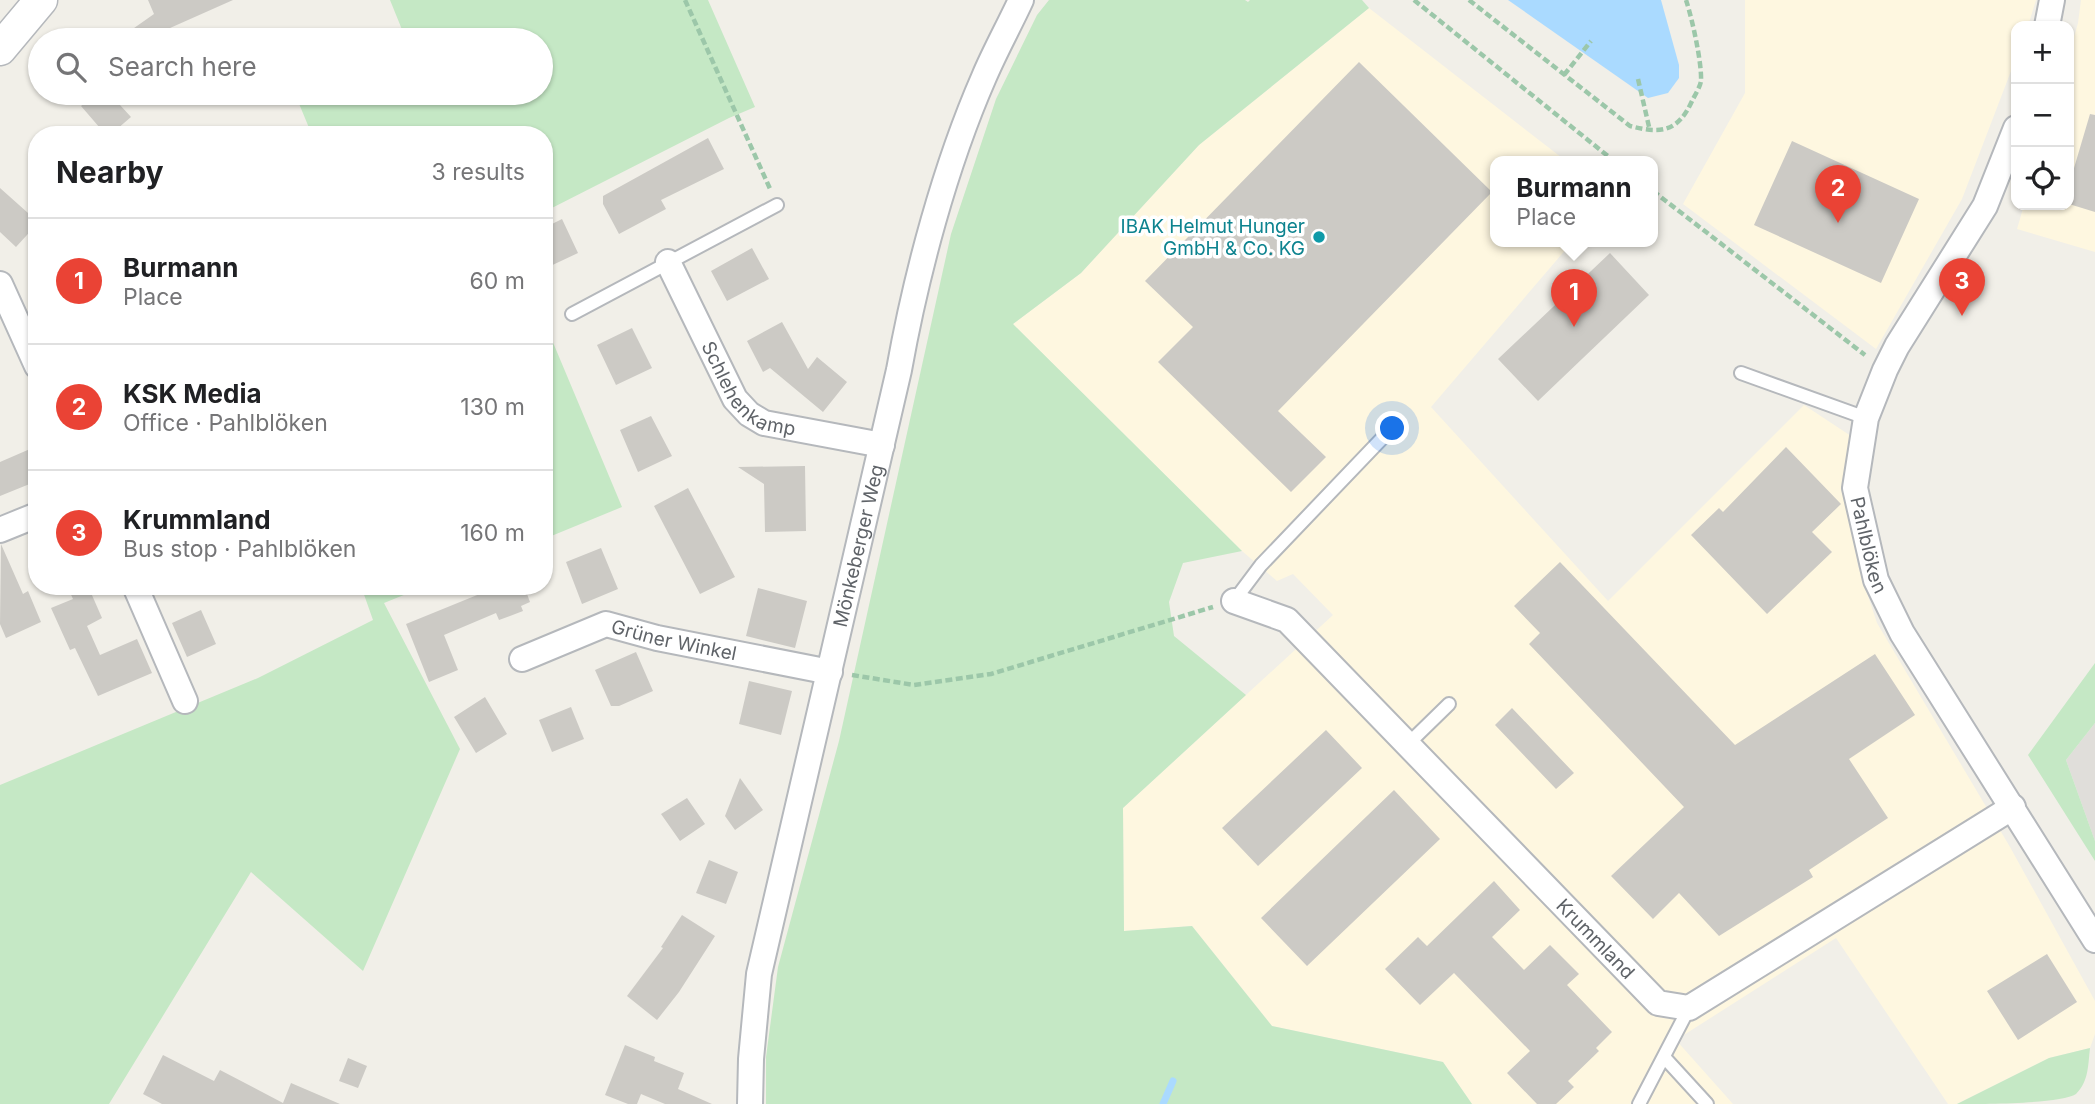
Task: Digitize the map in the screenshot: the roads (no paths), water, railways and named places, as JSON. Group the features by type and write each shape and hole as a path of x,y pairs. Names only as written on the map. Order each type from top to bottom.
{"street":[{"path":"0,49 41,0"},
{"name":"Mönkeberger Weg","path":"750,1104 751,1059 759,974 882,445 907,325 951,162 983,78 1021,0"},
{"path":"2048,21 2052,0"},
{"name":"Pahlblöken","path":"2011,140 1984,206 1885,370 1866,418 1855,488 1876,580 1902,633 2095,940"},
{"name":"Schlehenkamp","path":"668,262 735,399 749,414 764,423 882,445"},
{"path":"0,284 28,346"},
{"path":"0,530 28,519"},
{"path":"139,595 185,701"},
{"name":"Krummland","path":"1234,601 1287,621 1658,1003 1689,1007"},
{"name":"Grüner Winkel","path":"522,659 606,624 657,638 830,672"},
{"path":"1689,1007 2013,807"}],"lane":[{"path":"572,314 777,205"},
{"path":"1741,373 1866,418"},
{"path":"1234,601 1261,565 1391,429"},
{"path":"1408,744 1449,704"},
{"path":"1639,1104 1689,1007"},
{"path":"1664,1057 1707,1104"}],"water":[{"path":"1508,0 1661,0 1679,65 1679,78 1668,93 1648,98"}],"waterway":[{"path":"1163,1104 1173,1081"}],"place":[{"name":"KSK Media","path":"1838,223"},
{"name":"IBAK Helmut Hunger GmbH & Co. KG","path":"1319,237"},
{"name":"Krummland","path":"1962,316"},
{"name":"Burmann","path":"1574,327"}]}
